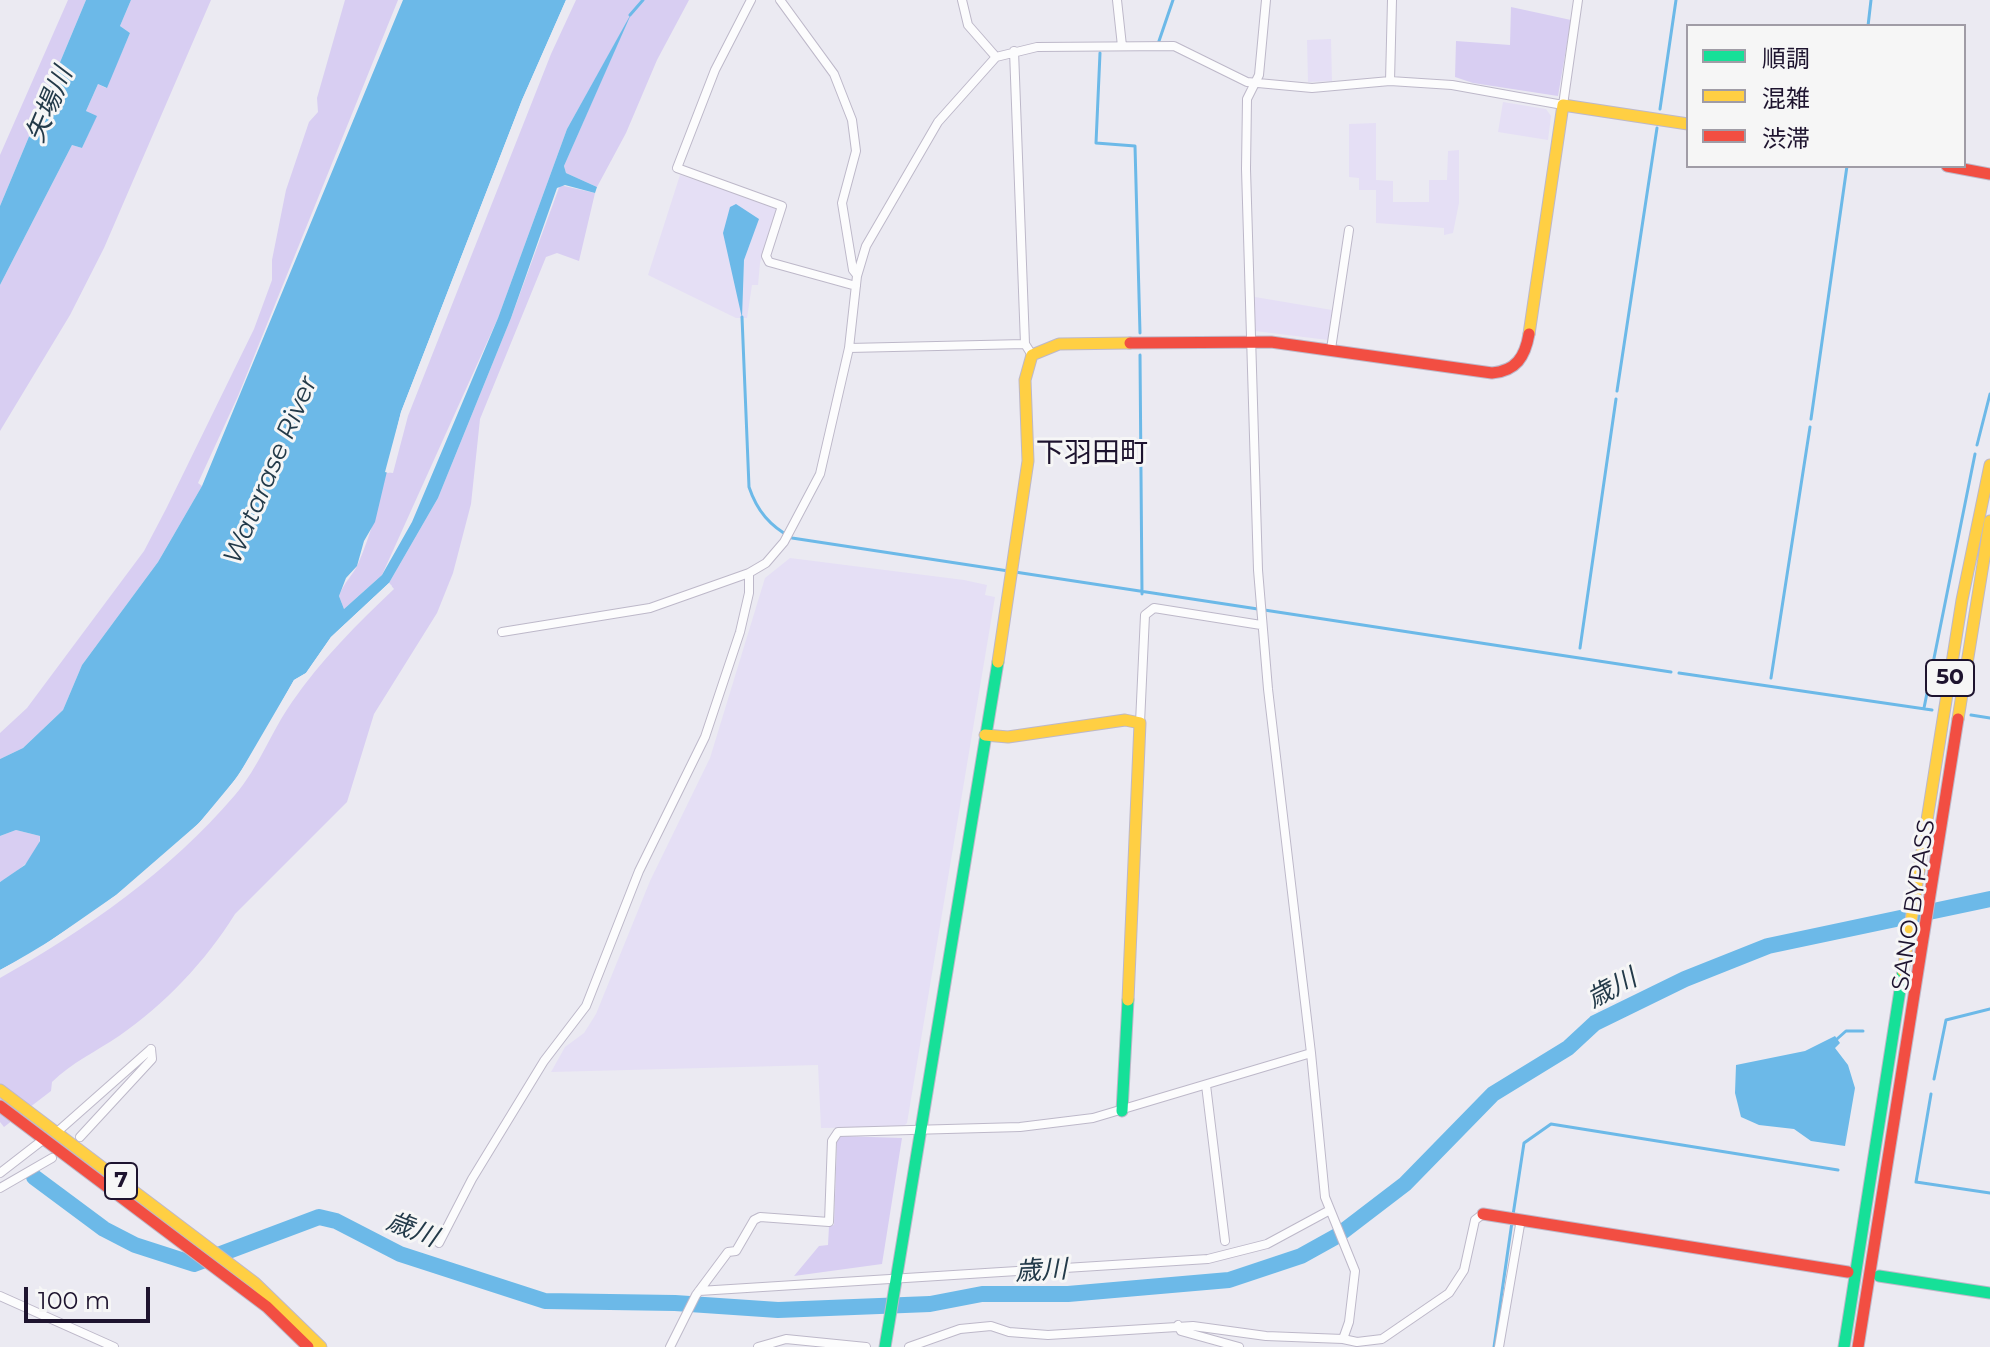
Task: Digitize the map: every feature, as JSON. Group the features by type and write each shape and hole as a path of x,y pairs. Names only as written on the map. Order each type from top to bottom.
{"main road":[{"path":"885,1346 1013,568 1027,473 1025,380 1032,355 1059,344 1251,341 1331,349 1492,373 1515,369 1527,345 1563,105 1686,124"},
{"path":"1958,168 1990,174"},
{"name":"SANO BYPASS","path":"1844,1347 1962,600 1990,465"},
{"name":"SANO BYPASS","path":"1858,1347 1990,521"},
{"path":"985,735 1008,737 1125,720 1140,723 1143,737 1122,1111"},
{"name":"7","path":"0,1090 240,1271 321,1347"},
{"name":"7","path":"0,1106 267,1307 308,1347"},
{"path":"1483,1214 1848,1272"},
{"path":"1879,1276 1990,1293"}],"street":[{"path":"751,0 715,70 677,168 782,206 766,256 769,262 856,286"},
{"path":"780,0 834,74 852,120 854,162 842,203 846,235 857,275"},
{"path":"962,0 968,25 996,57"},
{"path":"1117,0 1122,46"},
{"path":"1266,0 1256,83 1247,99 1246,155 1261,616 1325,1197 1350,1256 1355,1281 1343,1339"},
{"path":"1390,81 1392,0"},
{"path":"502,632 650,608 749,573 766,563 784,542 820,474 849,348 857,275 866,246 938,122 996,57 1037,47 1174,46 1256,83 1312,88 1390,81 1452,85 1563,105 1578,0"},
{"path":"1014,51 1025,344 1032,355"},
{"path":"1331,349 1349,230"},
{"path":"849,348 1025,344"},
{"path":"439,1243 472,1179 521,1098 586,1006 640,869 705,737 740,632 749,593 749,573"},
{"path":"1140,723 1145,615 1154,608 1261,616"},
{"path":"56,1133 151,1049 153,1055 148,1064 80,1137"},
{"path":"672,1343 698,1293 728,1252 736,1251 754,1220 760,1217 829,1222 835,1133 1020,1127 1122,1111 1311,1053"},
{"path":"1206,1085 1225,1241"},
{"path":"0,1173 44,1139"},
{"path":"0,1188 52,1158"},
{"path":"909,1347 960,1329 991,1326 1009,1332 1048,1335 1178,1325 1266,1336 1357,1342 1382,1339 1449,1293 1464,1270 1475,1220 1483,1214"},
{"path":"698,1293 1226,1256 1267,1244 1332,1215"},
{"path":"1499,1347 1521,1219"},
{"path":"0,1296 114,1347"},
{"path":"1178,1325 1181,1331 1239,1347"},
{"path":"758,1347 786,1339 866,1347"}],"shaded area":[{"path":"68,0 86,0 0,206 0,155"},
{"path":"131,0 211,0 104,248 70,315 0,431 0,285 72,145 82,148 96,117 86,111 98,84 106,88 130,33 120,26"},
{"path":"345,0 398,0 238,396 198,483 202,486 158,562 82,665 63,710 23,748 0,759 0,733 27,708 144,551 254,329 272,280 272,260 286,190 309,122 318,112 317,98"},
{"path":"576,0 689,0 597,187 566,173 564,166 626,24 567,129 498,318 382,575 344,609 339,596 358,564 367,541 385,472 393,473 408,416 551,54"},
{"path":"1511,7 1571,20 1558,96 1473,83 1455,77 1456,41 1510,45"},
{"path":"1331,39 1332,81 1308,82 1307,40"},
{"path":"1503,102 1546,109 1551,116 1548,140 1498,132"},
{"path":"1376,123 1376,180 1393,181 1393,202 1429,202 1429,180 1447,180 1448,151 1459,150 1459,203 1453,233 1444,235 1444,228 1376,223 1376,190 1359,190 1359,178 1349,177 1349,124"},
{"path":"680,175 775,206 777,210 760,263 758,285 752,285 747,318 736,318 648,275"},
{"path":"560,185 595,193 579,261 557,253 546,257 480,419 471,504 453,573 437,613 374,714 347,802 235,914 211,949 168,996 136,1024 59,1075 52,1082 51,1091 4,1127 0,1122 0,978 64,940 125,897 210,823 243,784 303,687 353,629 394,589 389,583 438,498 511,318"},
{"path":"1255,297 1332,310 1328,340 1255,331"},
{"path":"790,558 964,580 987,585 985,595 995,597 907,1123 903,1127 821,1128 818,1065 551,1072 565,1047 584,1033 596,1014 650,881 710,758 765,578"},
{"path":"16,830 40,836 39,844 26,863 0,882 0,836"},
{"path":"841,1136 902,1138 882,1264 794,1276 819,1246 828,1245 829,1226 834,1225 837,1141"}],"water":[{"name":"矢場川","path":"86,0 131,0 120,26 130,33 107,88 98,84 86,111 97,116 82,148 72,145 0,285 0,206"},
{"name":"Watarase River","path":"403,0 566,0 522,100 401,412 375,522 364,541 357,566 346,578 339,596 344,609 382,575 412,522 498,318 567,129 632,12 564,166 566,173 597,187 595,193 565,185 557,188 511,318 438,498 389,583 331,637 306,673 294,680 234,781 177,844 150,869 90,914 0,970 0,882 25,865 40,836 16,830 0,836 0,759 23,748 63,710 82,665 158,562 202,486"},
{"path":"736,204 759,219 744,260 742,318 723,233 730,207"},
{"path":"1835,1036 1840,1043 1835,1048 1848,1065 1855,1088 1845,1146 1811,1141 1794,1129 1759,1125 1741,1117 1735,1093 1736,1065 1805,1051"}],"pier":[{"path":"566,0 570,1 526,102 405,413 389,473 385,472 401,412 522,100"},
{"path":"389,583 392,586 334,639 309,675 297,683 242,778 202,825 92,918 0,974 0,970 34,952 116,895 199,823 238,776 294,680 306,673 331,637"}],"waterway":[{"path":"630,15 643,0"},
{"path":"1159,41 1173,0"},
{"path":"1660,109 1676,0"},
{"path":"1868,24 1871,0"},
{"path":"1100,53 1096,143 1135,146 1140,333"},
{"path":"1617,391 1657,128"},
{"path":"1811,419 1847,168"},
{"path":"742,317 749,487 765,517 792,538 1671,672"},
{"path":"1140,355 1142,594"},
{"path":"1977,445 1990,394"},
{"path":"1580,648 1616,399"},
{"path":"1771,678 1810,427"},
{"path":"1924,708 1975,454"},
{"path":"1679,673 1932,710"},
{"path":"1971,715 1990,718"},
{"name":"歳川","path":"34,1177 104,1229 135,1245 194,1264 319,1217 336,1221 400,1254 545,1301 675,1303 778,1310 930,1304 982,1294 1068,1294 1229,1280 1301,1256 1337,1236 1405,1184 1493,1094 1568,1048 1595,1023 1685,979 1768,946 1990,899"},
{"path":"1934,1079 1946,1020 1990,1009"},
{"path":"1837,1039 1846,1031 1863,1031"},
{"path":"1931,1094 1916,1182 1990,1193"},
{"path":"1513,1215 1524,1143 1551,1124 1838,1170"},
{"path":"1494,1347 1512,1222"}],"traffic: fast":[{"path":"885,1347 998,662"},
{"path":"1844,1347 1903,971"},
{"path":"1122,1111 1128,1000"},
{"path":"1879,1276 1990,1293"}],"traffic: slow":[{"path":"1529,334 1563,105 1686,124"},
{"path":"998,662 1028,461 1025,380 1032,355 1059,344 1130,343"},
{"path":"1903,971 1962,600 1990,465"},
{"path":"1958,719 1990,521"},
{"path":"985,735 1008,737 1125,720 1140,723 1128,1000"},
{"path":"0,1090 255,1283 321,1347"}],"traffic: jam":[{"path":"1958,168 1990,174"},
{"path":"1130,343 1271,342 1492,373 1507,369 1518,361 1529,334"},
{"path":"1858,1347 1958,719"},
{"path":"0,1106 267,1307 308,1347"},
{"path":"1483,1214 1848,1272"}],"district":[{"name":"下羽田町","path":"1092,454"}]}
